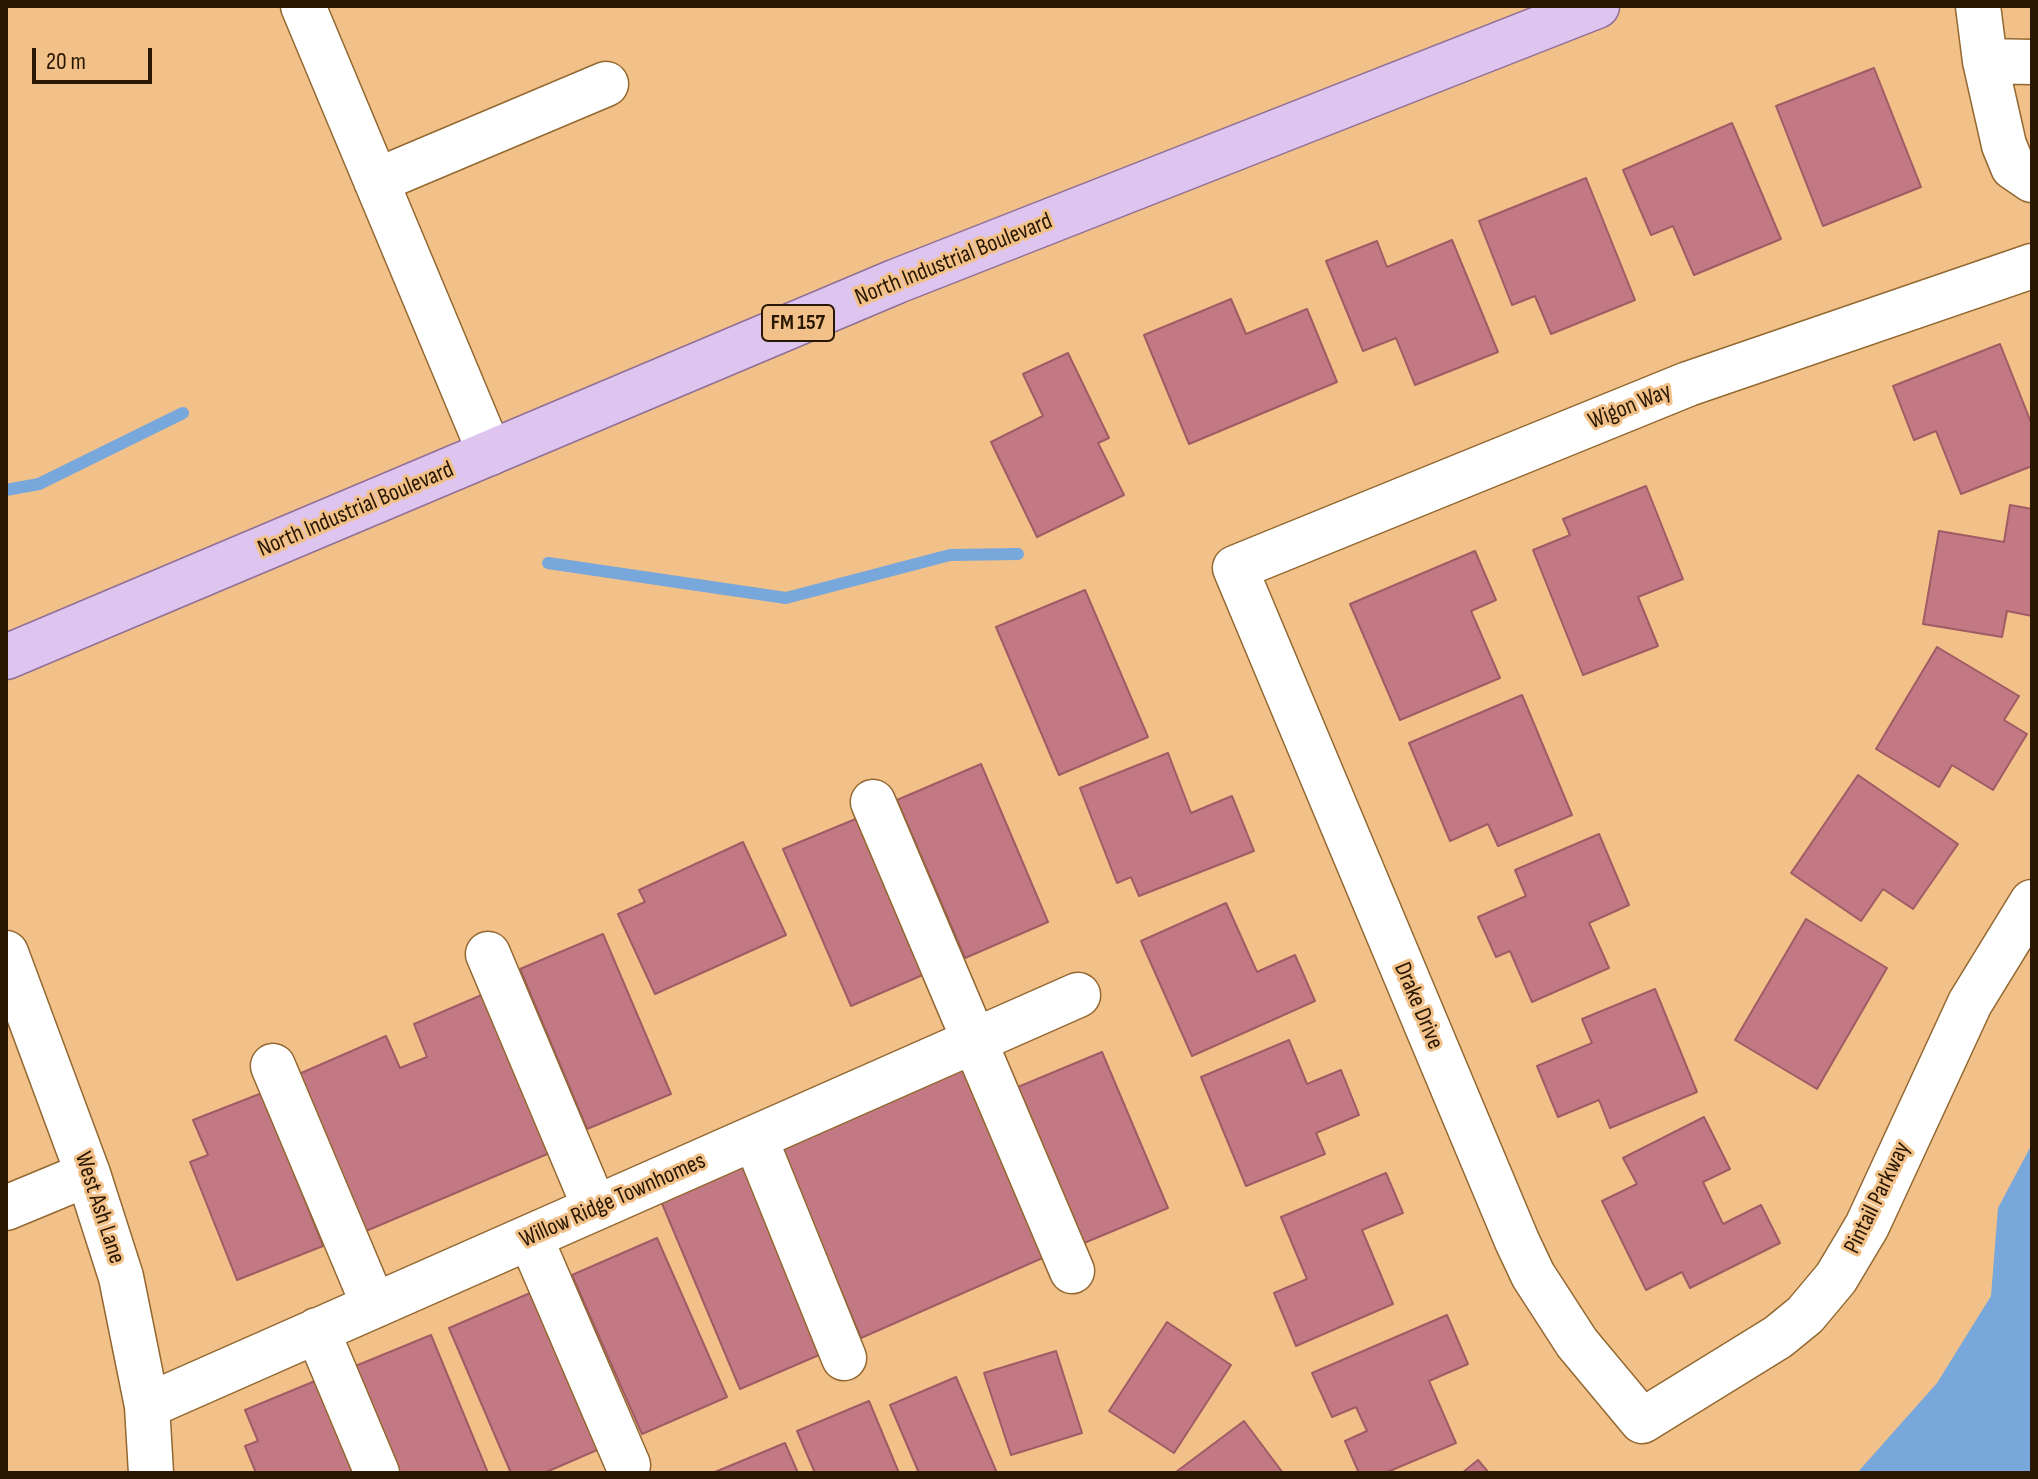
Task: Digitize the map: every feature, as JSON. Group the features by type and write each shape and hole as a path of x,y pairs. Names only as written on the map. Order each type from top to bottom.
{"main road":[{"name":"North Industrial Boulevard","path":"6,657 897,281 1597,6"}],"street":[{"path":"303,6 490,453"},
{"path":"1978,6 1985,61 2004,145 2013,167 2032,180"},
{"path":"1985,61 2032,62"},
{"path":"376,181 606,84"},
{"name":"Wigon Way","path":"1235,568 1688,384 2032,266"},
{"name":"Drake Drive","path":"1235,568 1533,1275 1577,1343 1642,1421"},
{"path":"873,802 1072,1271"},
{"name":"Pintail Parkway","path":"1642,1421 1778,1337 1805,1315 1836,1278 1867,1226 1970,1003 2032,902"},
{"name":"West Ash Lane","path":"6,953 88,1174 121,1277 147,1406 151,1473"},
{"path":"488,954 595,1208"},
{"name":"Willow Ridge Townhomes","path":"147,1406 1078,995"},
{"path":"273,1066 374,1306"},
{"path":"755,1138 844,1358"},
{"path":"6,1208 88,1174"},
{"path":"530,1237 628,1465"},
{"path":"317,1330 377,1473"}],"water":[{"path":"2032,1144 2032,1473 1857,1473 1937,1383 1991,1296 1998,1208"}],"building":[{"path":"1874,68 1921,187 1823,226 1776,106"},
{"path":"1732,123 1781,239 1694,275 1673,226 1651,235 1623,170"},
{"path":"1586,178 1635,300 1551,334 1535,296 1512,305 1479,221"},
{"path":"1452,240 1498,352 1415,385 1396,338 1363,351 1326,261 1377,241 1387,267"},
{"path":"1231,299 1246,334 1307,309 1337,382 1189,444 1144,335"},
{"path":"2000,344 2032,425 2032,466 1961,494 1936,431 1914,440 1893,386"},
{"path":"1068,353 1109,438 1098,443 1124,495 1037,537 991,442 1043,416 1023,374"},
{"path":"1646,486 1683,579 1638,597 1658,646 1583,675 1533,550 1570,535 1563,519"},
{"path":"2010,505 2032,509 2032,616 2007,611 2002,637 1923,624 1939,531 2004,542"},
{"path":"1475,551 1496,600 1471,611 1500,678 1400,720 1350,604"},
{"path":"1085,590 1148,737 1059,775 996,627"},
{"path":"1937,647 2019,696 2004,720 2027,734 1993,790 1952,765 1939,787 1876,749"},
{"path":"1522,695 1572,815 1498,846 1488,824 1450,841 1409,743"},
{"path":"1168,753 1191,813 1232,796 1254,851 1139,896 1131,877 1117,883 1080,788"},
{"path":"981,764 1048,922 965,958 897,800"},
{"path":"1858,775 1958,844 1913,909 1883,889 1861,921 1791,873"},
{"path":"858,818 925,974 851,1006 783,849"},
{"path":"1599,834 1629,905 1589,923 1609,968 1532,1002 1510,951 1496,957 1478,917 1526,896 1515,870"},
{"path":"743,842 786,935 655,994 618,914 645,902 639,890"},
{"path":"1226,903 1257,972 1295,955 1315,1001 1192,1056 1141,941"},
{"path":"1806,919 1887,968 1817,1089 1735,1040"},
{"path":"603,934 671,1094 587,1129 520,969"},
{"path":"1655,989 1697,1092 1610,1128 1599,1100 1558,1117 1537,1066 1592,1043 1582,1019"},
{"path":"484,994 552,1152 366,1231 299,1074 386,1036 400,1068 427,1057 414,1024"},
{"path":"1289,1040 1307,1084 1341,1070 1359,1115 1316,1133 1325,1154 1246,1186 1201,1077"},
{"path":"1102,1052 1168,1208 1084,1243 1018,1087"},
{"path":"966,1065 1047,1256 861,1338 780,1147"},
{"path":"262,1093 323,1246 237,1280 190,1162 208,1155 193,1120"},
{"path":"1704,1117 1730,1169 1703,1182 1723,1224 1761,1205 1780,1243 1690,1288 1682,1272 1646,1290 1602,1201 1637,1184 1623,1158"},
{"path":"747,1164 826,1352 740,1389 661,1201"},
{"path":"1386,1173 1403,1213 1362,1230 1393,1304 1296,1346 1274,1293 1307,1279 1281,1217"},
{"path":"657,1238 727,1397 642,1434 572,1275"},
{"path":"537,1290 604,1447 544,1473 511,1473 449,1328"},
{"path":"1447,1315 1468,1364 1429,1381 1456,1443 1385,1473 1359,1473 1345,1441 1367,1431 1356,1407 1332,1417 1312,1373"},
{"path":"1167,1322 1231,1365 1174,1453 1109,1411"},
{"path":"431,1335 488,1473 397,1473 353,1367"},
{"path":"1056,1351 1082,1433 1011,1455 984,1373"},
{"path":"956,1377 997,1473 919,1473 890,1405"},
{"path":"315,1381 354,1473 256,1473 245,1446 258,1441 245,1410"},
{"path":"869,1401 899,1473 815,1473 797,1431"},
{"path":"1244,1421 1283,1473 1176,1472"},
{"path":"785,1443 798,1473 715,1473 715,1472"},
{"path":"1478,1460 1489,1473 1462,1473"}],"waterway":[{"path":"6,490 39,484 183,413"},
{"path":"548,563 786,598 950,555 1018,554"}]}
